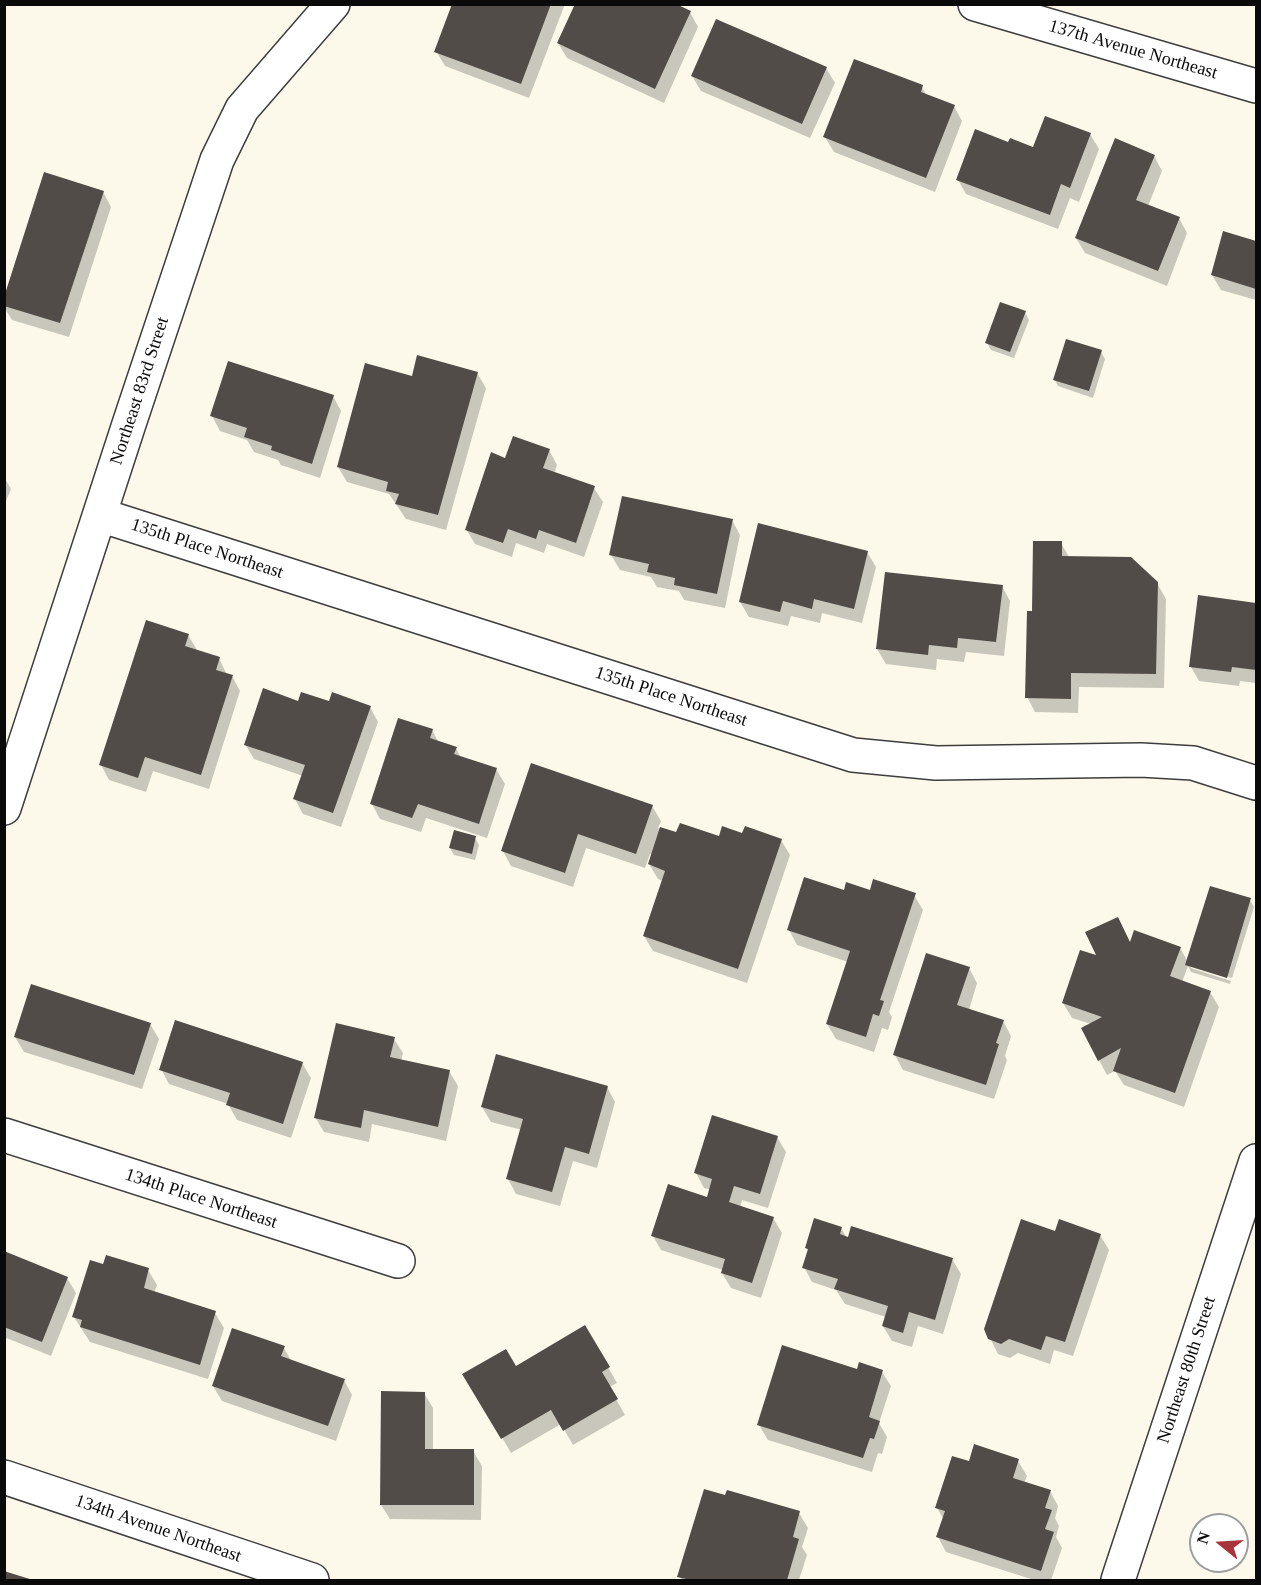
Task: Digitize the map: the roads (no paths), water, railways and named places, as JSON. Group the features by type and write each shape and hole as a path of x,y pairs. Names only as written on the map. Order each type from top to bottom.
{"street":[{"name":"Northeast 83rd Street","path":"4,808 217,160 242,109 333,4"},
{"name":"137th Avenue Northeast","path":"975,4 1257,86"},
{"name":"135th Place Northeast","path":"100,515 853,755 936,764 1141,760 1182,762 1193,763 1257,783"},
{"name":"134th Place Northeast","path":"4,1136 398,1261"},
{"name":"Northeast 80th Street","path":"1118,1581 1249,1212 1257,1161"},
{"name":"134th Avenue Northeast","path":"4,1477 312,1581"}]}
